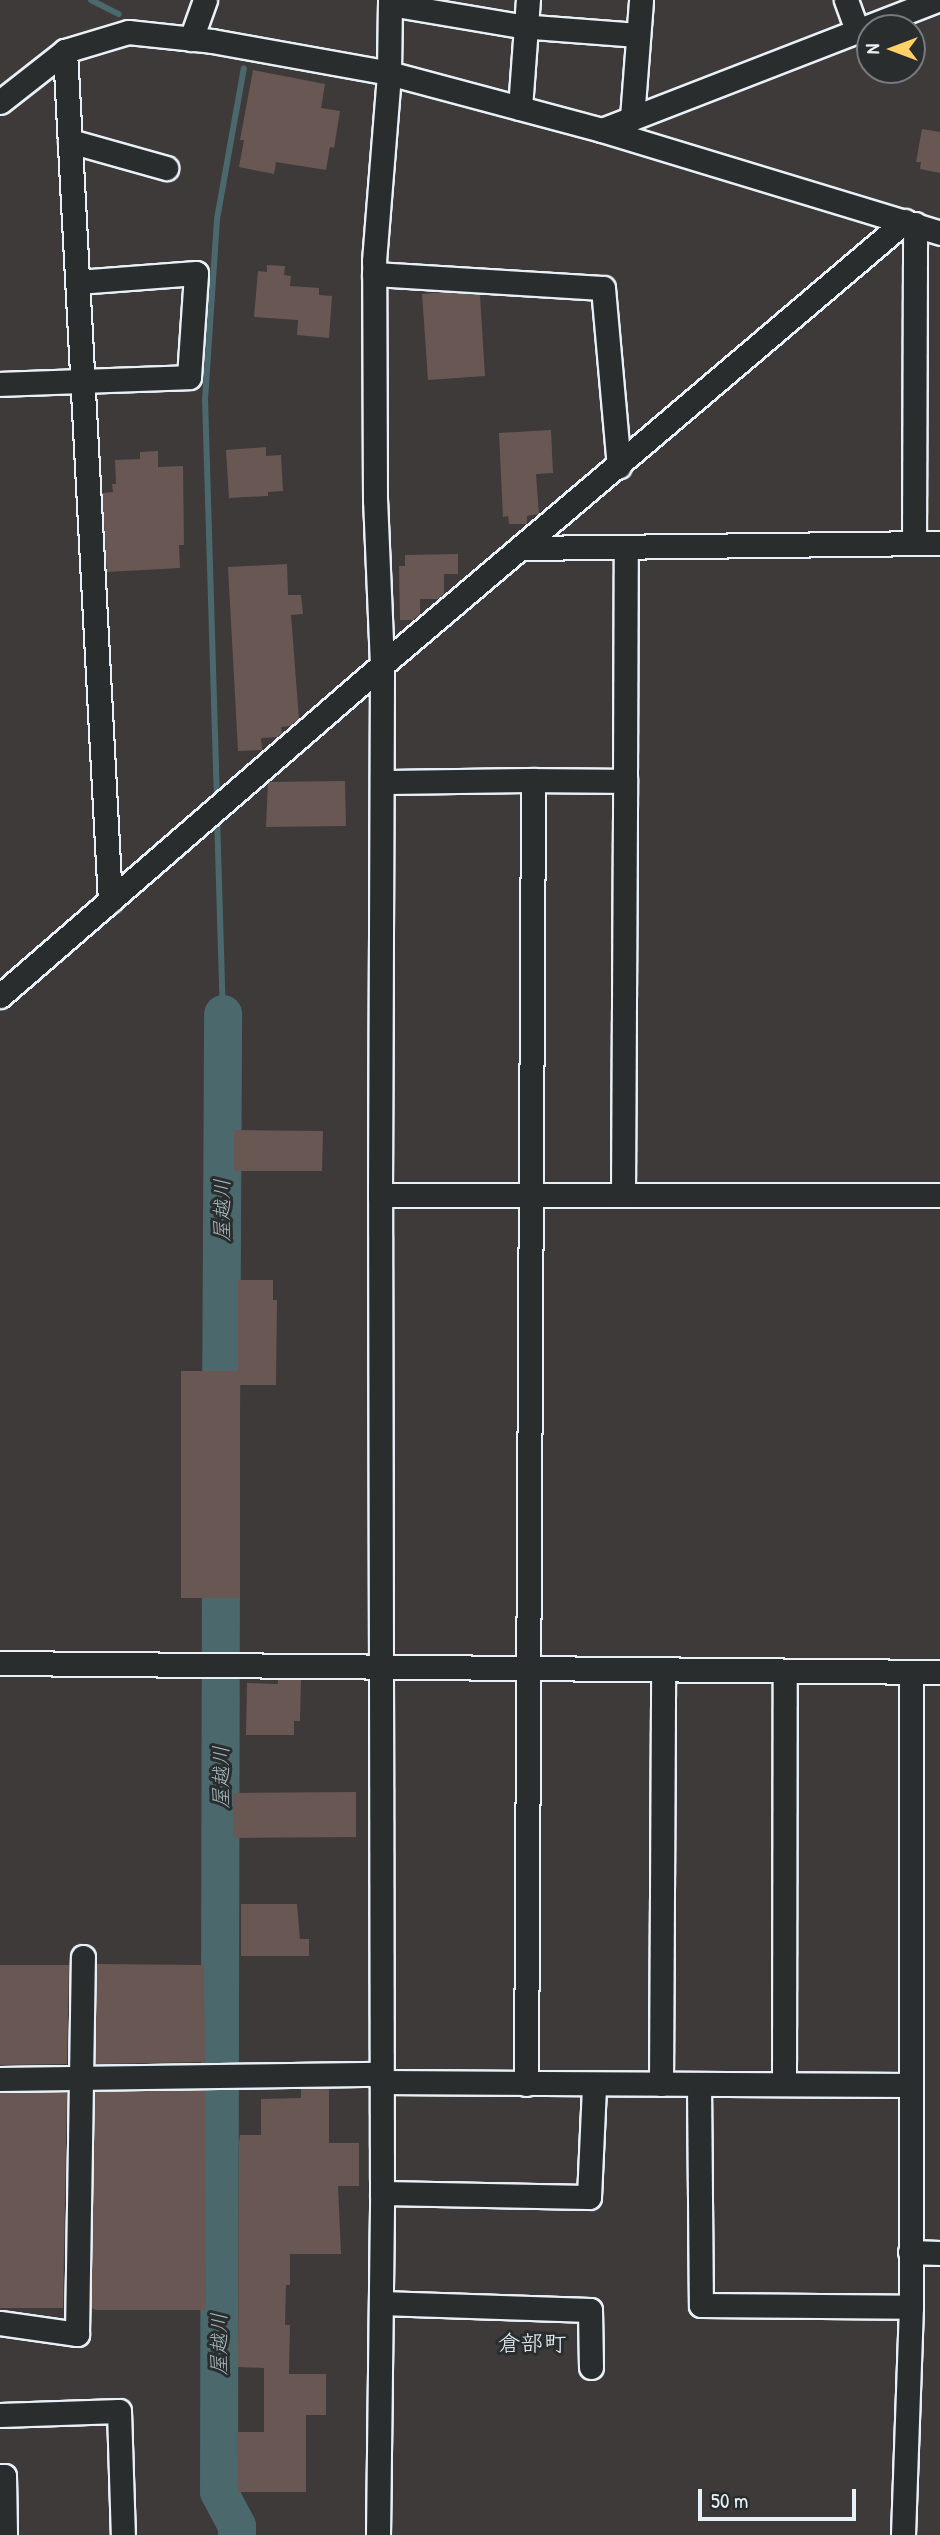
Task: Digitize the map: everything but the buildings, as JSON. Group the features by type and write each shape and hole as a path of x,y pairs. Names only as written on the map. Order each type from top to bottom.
{"street":[{"path":"191,38 205,0"},
{"path":"520,108 528,0"},
{"path":"632,118 641,0"},
{"path":"846,0 856,28"},
{"path":"901,14 938,0"},
{"path":"378,2535 382,2193 380,1195 383,665 376,500 374,274 389,73 390,2 414,3 528,27 638,35"},
{"path":"602,130 856,31"},
{"path":"0,102 65,51 128,32 191,38 389,73 602,130 940,233"},
{"path":"65,51 110,901"},
{"path":"70,141 166,168"},
{"path":"0,996 383,665 910,223"},
{"path":"910,223 914,543"},
{"path":"0,384 189,377 196,272 77,282"},
{"path":"374,274 603,288 619,466"},
{"path":"523,548 940,543"},
{"path":"623,1195 626,547"},
{"path":"526,2084 530,1667 528,1195 533,780"},
{"path":"382,782 625,780"},
{"path":"380,1195 940,1195"},
{"path":"0,1663 940,1672"},
{"path":"661,2084 663,1669"},
{"path":"784,2083 785,1671"},
{"path":"903,2535 911,2307 911,1672"},
{"path":"0,2323 77,2334 83,1957"},
{"path":"0,2079 236,2077 381,2078 594,2086 784,2083 909,2085"},
{"path":"699,2084 701,2305 911,2307"},
{"path":"382,2193 589,2197 594,2086"},
{"path":"910,2252 940,2253"},
{"path":"381,2303 590,2310 591,2367"},
{"path":"0,2414 119,2411 122,2535"},
{"path":"0,2476 4,2476 5,2535"}],"waterway":[{"path":"91,0 119,14"},
{"path":"217,802 205,400 217,219 244,68"},
{"path":"217,816 223,1014"},
{"name":"屋越川","path":"221,1421 223,1014"},
{"name":"屋越川","path":"221,1545 219,2492 237,2526 237,2535"}],"district":[{"name":"倉部町","path":"532,2343"}]}
